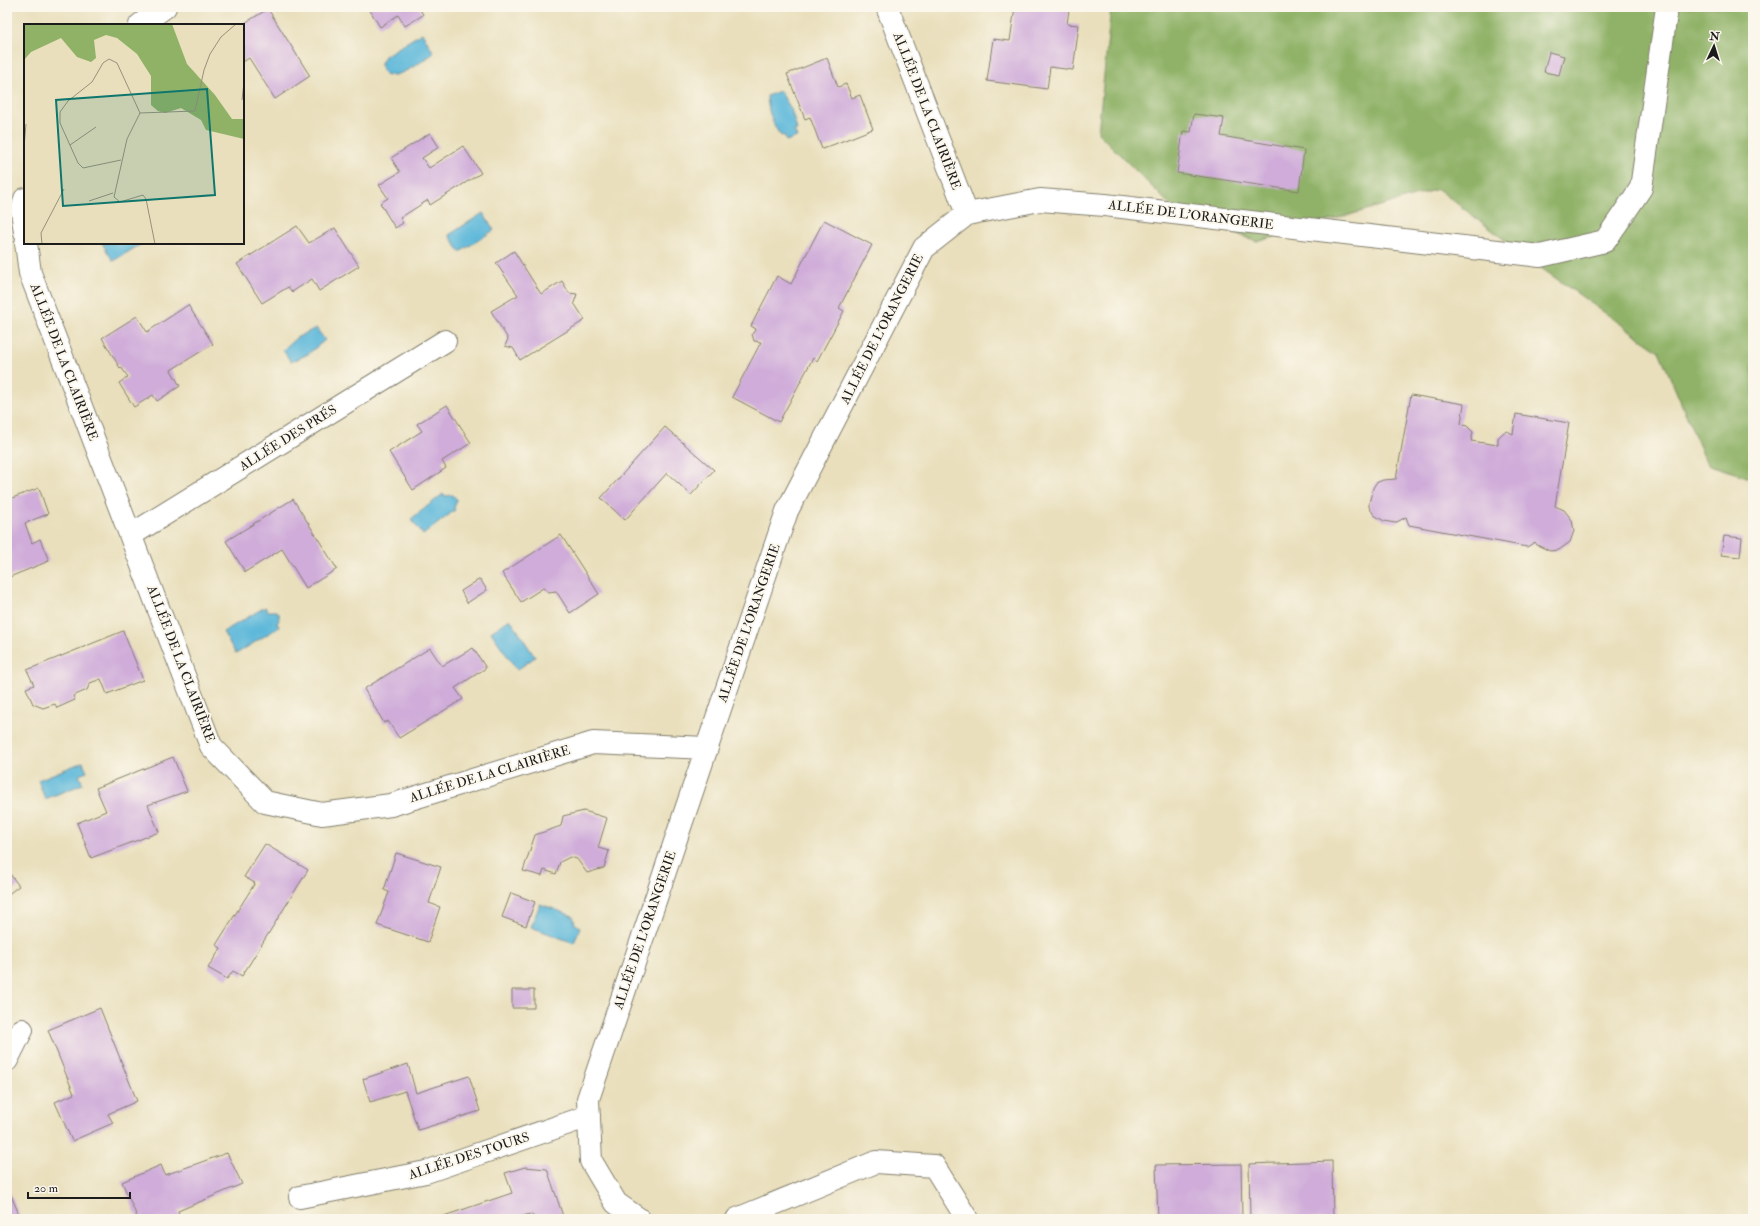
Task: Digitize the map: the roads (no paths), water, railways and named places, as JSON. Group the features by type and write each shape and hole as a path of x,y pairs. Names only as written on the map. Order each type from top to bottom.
{"street":[{"path":"141,24 165,7"},
{"name":"ALLÉE DE LA CLAIRIÈRE","path":"887,7 967,214"},
{"name":"ALLÉE DE L'ORANGERIE","path":"639,1219 616,1203 591,1161 588,1099 787,511 924,248 967,214 1040,200 1105,205 1540,256 1605,241 1641,188 1667,7"},
{"path":"24,203 22,211 24,225"},
{"name":"ALLÉE DE LA CLAIRIÈRE","path":"26,244 30,273 211,746 265,802 322,814 391,805 593,743 707,748"},
{"name":"ALLÉE DES PRÉS","path":"131,535 445,341"},
{"path":"7,1060 22,1030"},
{"name":"ALLÉE DES TOURS","path":"300,1197 426,1172 589,1116"},
{"path":"737,1219 876,1162 934,1166 967,1219"}],"water":[{"path":"422,33 434,53 404,72 395,75 388,75 383,71 381,63 385,56"},
{"path":"780,91 791,109 797,130 794,131 797,137 786,141 784,135 781,136 773,122 769,112 767,96"},
{"path":"483,213 494,230 460,252 449,235"},
{"path":"103,244 141,244 113,261"},
{"path":"316,328 325,340 308,354 291,362 283,350 296,338"},
{"path":"443,494 444,496 453,495 457,500 454,508 455,510 423,535 411,519"},
{"path":"265,607 268,611 276,611 279,613 279,620 277,623 279,627 236,654 223,632"},
{"path":"510,619 535,657 517,670 491,632"},
{"path":"83,762 87,772 79,775 83,784 45,799 38,780"},
{"path":"540,904 573,916 575,924 580,927 574,943 531,927"}]}
